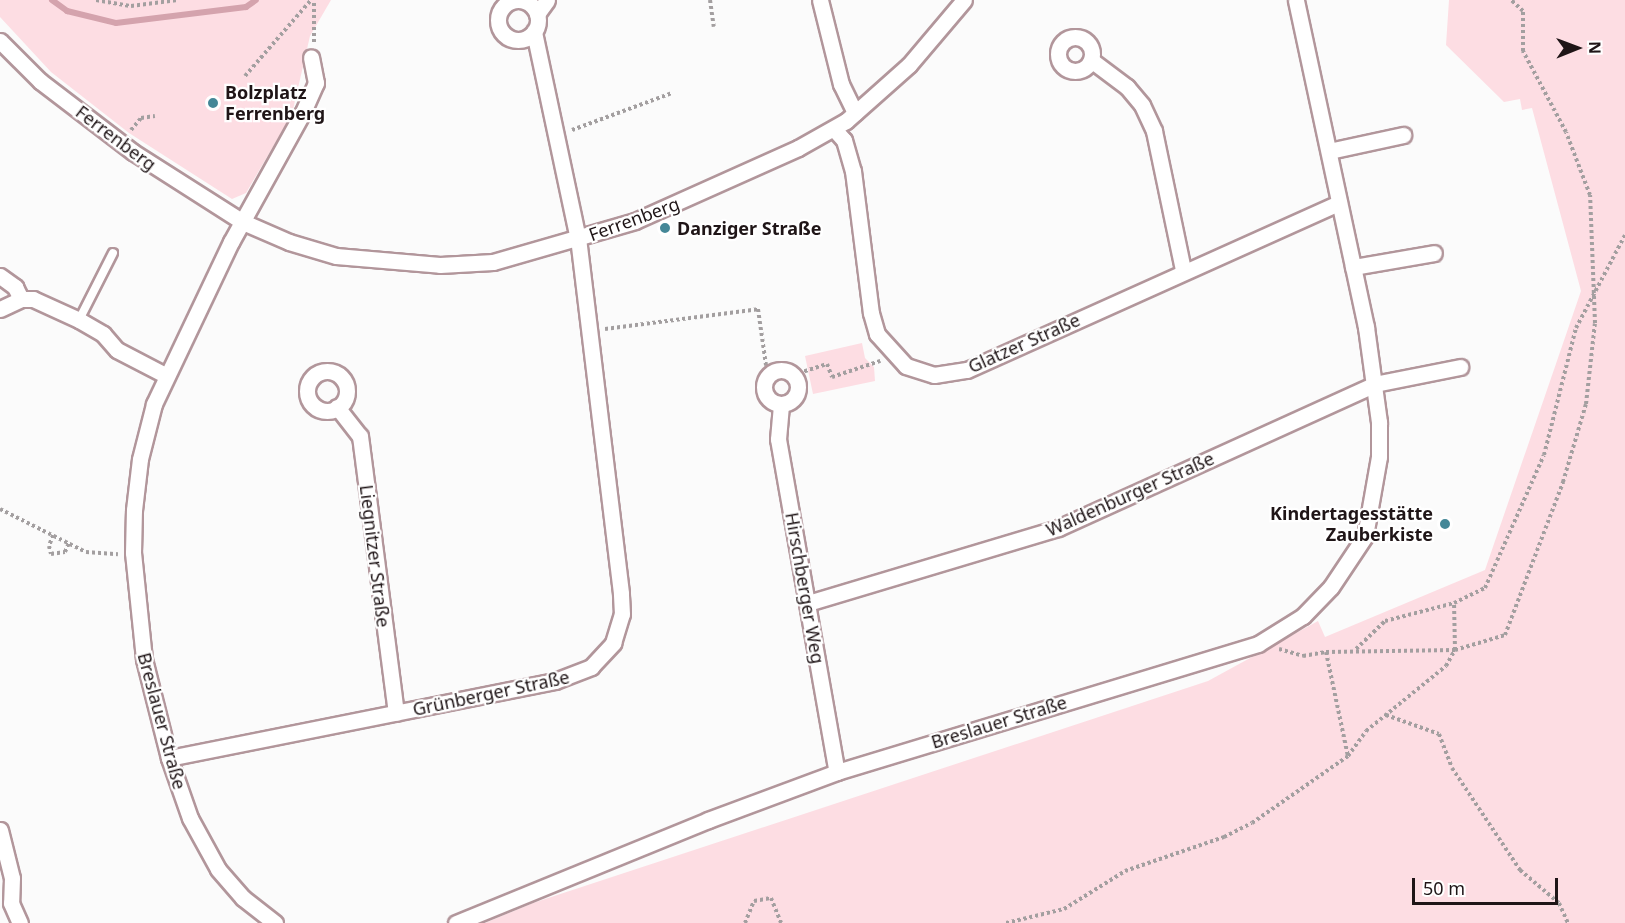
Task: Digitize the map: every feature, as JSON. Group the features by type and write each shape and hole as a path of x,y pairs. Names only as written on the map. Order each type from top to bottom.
{"street":[{"path":"548,0 537,15 534,32 558,135 578,239"},
{"path":"820,0 841,84 855,112"},
{"name":"Ferrenberg","path":"0,41 40,81 120,142 243,222 289,242 336,256 397,264 493,262 578,239 685,200 834,129 909,65 964,0"},
{"name":"Breslauer Straße","path":"456,923 837,772 1258,644 1303,616 1348,566 1365,536 1379,458 1375,384 1353,267 1296,0"},
{"path":"534,32 524,39 505,35 499,24 502,3 523,1 537,15"},
{"path":"243,222 316,83 311,57"},
{"path":"1091,60 1126,87 1142,105 1154,131 1183,270"},
{"name":"Glatzer Straße","path":"834,129 849,151 871,313 878,334 906,366 934,375 967,370 1183,270 1339,203"},
{"path":"1329,151 1402,135"},
{"name":"Breslauer Straße","path":"243,222 165,375 140,459 133,553 144,659 169,758 190,818 214,862 237,892 275,923"},
{"name":"Grünberger Straße","path":"169,758 581,674 602,659 613,643 622,614 621,592 578,239"},
{"path":"1353,267 1434,253"},
{"path":"0,276 15,287 21,299"},
{"path":"0,309 21,299 33,299 79,320 103,334 117,350 165,375"},
{"path":"1375,384 1460,367"},
{"path":"783,370 793,375 798,385 796,396 781,405 770,401 764,392 765,381 772,372 783,370"},
{"name":"Waldenburger Straße","path":"808,603 1058,528 1375,384"},
{"name":"Hirschberger Weg","path":"781,405 777,439 837,772"},
{"name":"Liegnitzer Straße","path":"338,407 360,436 396,713"},
{"path":"0,830 12,878 11,903 20,923"}],"lane":[{"path":"79,320 113,254"}],"path":[{"path":"96,0 130,6 178,0"},
{"path":"311,57 317,28 313,0"},
{"path":"246,76 313,0"},
{"path":"710,0 714,27"},
{"path":"1258,644 1303,656 1356,649 1455,650 1505,635 1586,404 1595,286 1590,195 1566,132 1523,51 1522,11 1511,0"},
{"path":"558,135 672,93"},
{"path":"120,142 141,118 155,116"},
{"path":"1356,649 1385,621 1454,603 1485,588 1544,455 1576,328 1595,286 1625,235"},
{"path":"589,331 758,309 766,365 772,372"},
{"path":"793,375 827,364 832,377 881,360"},
{"path":"0,509 86,552 133,553"},
{"path":"53,536 49,546 51,554 64,552 69,543"},
{"path":"1006,923 1064,909 1125,871 1224,837 1252,823 1348,756 1385,715 1446,666 1455,650 1454,603"},
{"path":"1326,652 1348,756"},
{"path":"1385,715 1439,734 1452,768 1520,870 1559,903 1568,923"},
{"path":"745,923 754,901 771,898 781,923"}],"shaded area":[{"path":"0,0 331,0 310,36 292,114 246,193 232,199 129,133 51,72 0,17"},
{"path":"1449,0 1625,0 1625,923 485,923 533,903 1208,681 1318,621 1325,637 1485,570 1581,291 1532,108 1522,110 1520,99 1504,102 1446,45"},
{"path":"862,343 865,358 874,367 875,381 813,394 805,356"}],"waterway":[{"path":"52,0 67,11 116,23 246,7 256,0"}],"place":[{"name":"Bolzplatz Ferrenberg","path":"213,103"},
{"name":"Danziger Straße","path":"665,228"},
{"name":"Kindertagesstätte Zauberkiste","path":"1445,524"}]}
